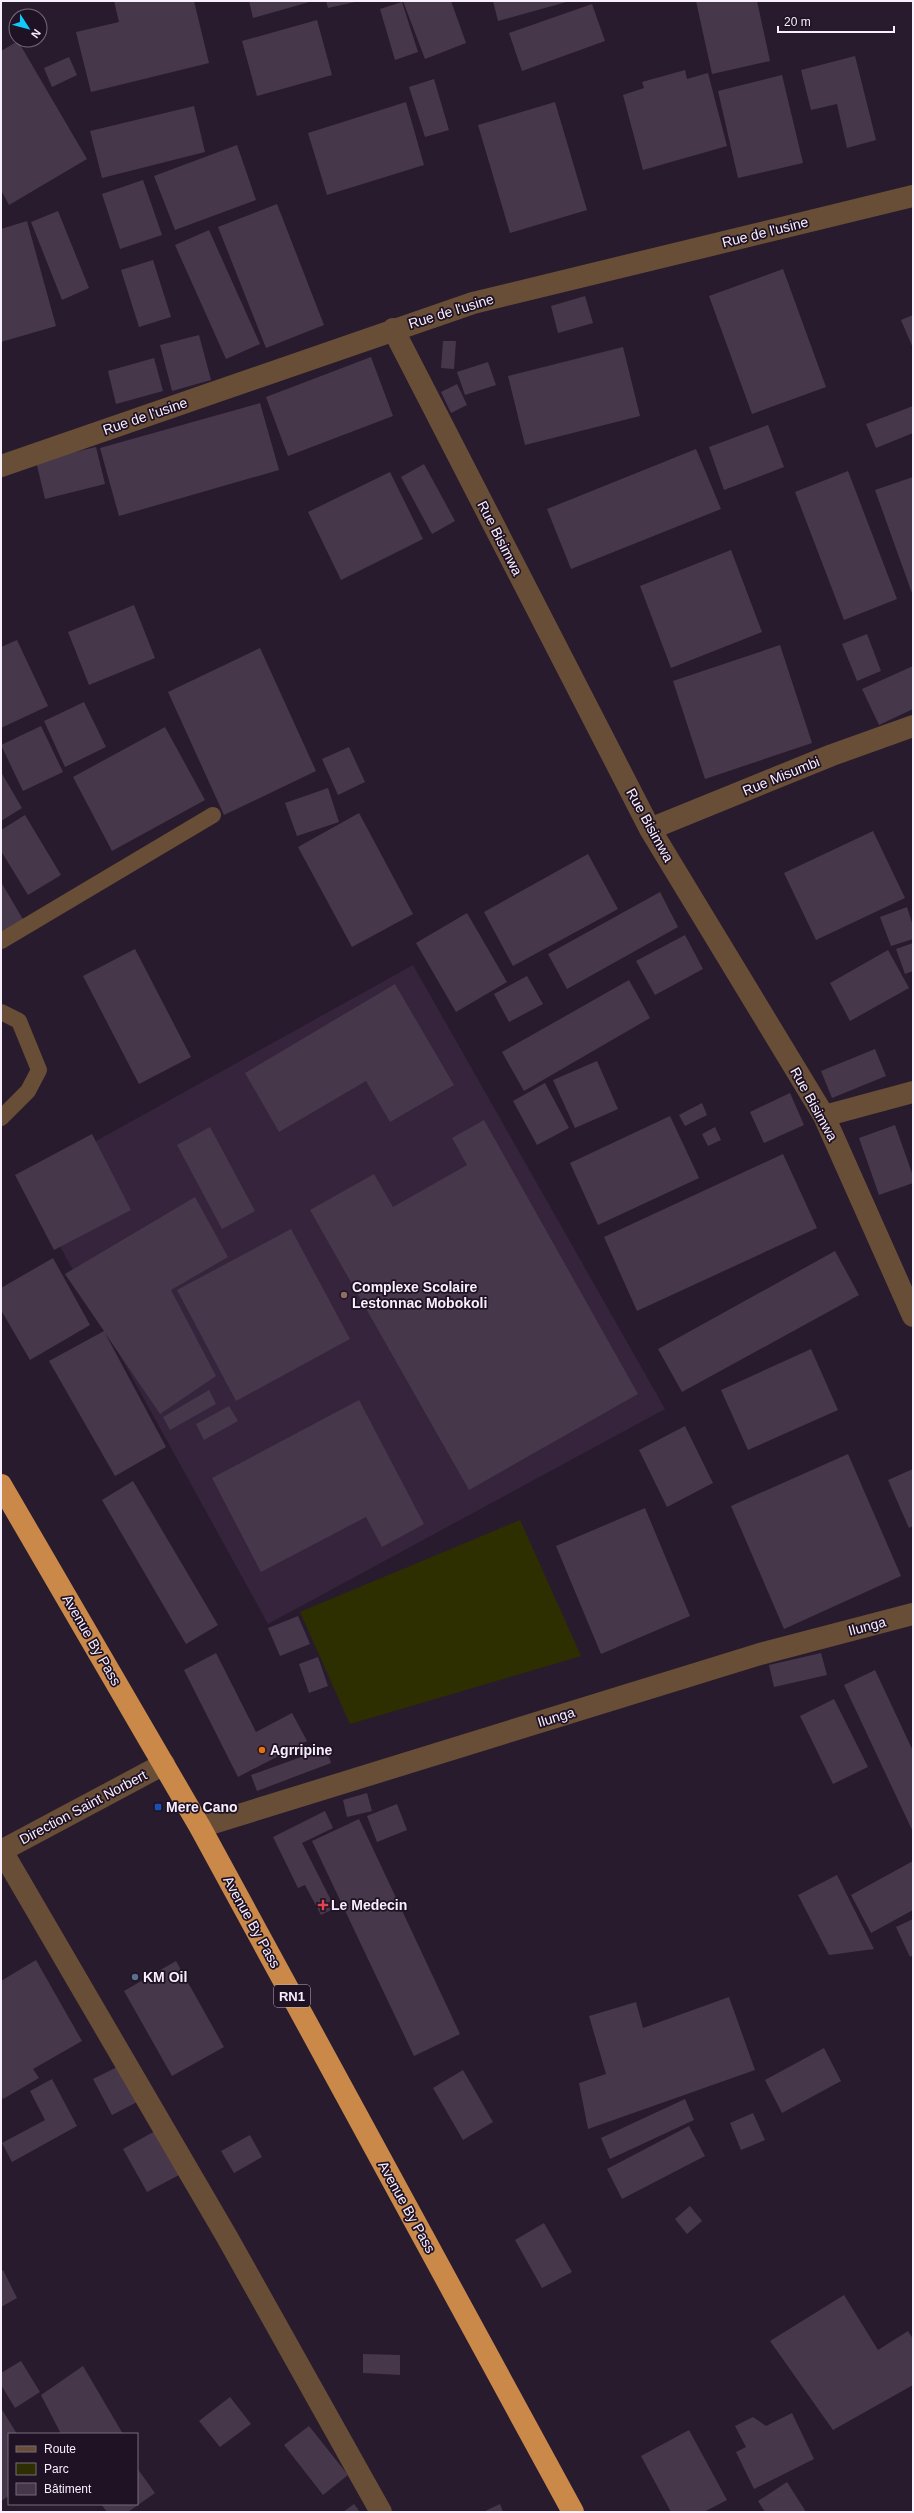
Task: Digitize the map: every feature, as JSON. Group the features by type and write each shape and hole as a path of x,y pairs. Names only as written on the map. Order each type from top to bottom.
{"highway":[{"name":"Avenue By Pass","path":"1,1485 200,1827 573,2512"}],"street":[{"name":"Rue de l'usine","path":"1,466 393,329 474,303 913,196"},
{"name":"Rue Bisimwa","path":"393,329 650,829 824,1116 913,1316"},
{"name":"Rue Misumbi","path":"650,829 832,755 913,726"},
{"path":"824,1116 913,1092"},
{"name":"Ilunga","path":"200,1827 760,1654 913,1614"},
{"name":"Direction Saint Norbert","path":"2,1851 164,1764"},
{"path":"2,1851 227,2236 381,2512"}],"lane":[{"path":"1,941 213,815"},
{"path":"1,1012 19,1021 39,1070 28,1091 1,1118"}],"shaded area":[{"name":"Complexe Scolaire Lestonnac Mobokoli","path":"413,965 665,1409 268,1624 24,1181"}],"green space":[{"path":"520,1520 581,1656 350,1724 300,1612"}],"building":[{"path":"114,1 194,1 209,63 91,92 76,32 119,22"},
{"path":"249,1 313,1 253,18"},
{"path":"326,1 355,1 355,2 328,8"},
{"path":"403,1 451,1 466,43 425,59"},
{"path":"493,1 570,1 498,21"},
{"path":"696,1 757,1 770,61 712,74"},
{"path":"402,2 418,52 395,60 380,9"},
{"path":"592,4 605,41 522,71 509,33"},
{"path":"317,20 332,75 257,96 242,41"},
{"path":"8,47 22,48 87,159 9,205 1,190 1,51"},
{"path":"855,56 876,140 847,148 837,104 811,110 801,70"},
{"path":"69,57 77,75 52,87 44,68"},
{"path":"685,70 687,79 708,73 727,146 643,170 623,95 644,88 642,82"},
{"path":"782,75 803,163 738,178 718,91"},
{"path":"434,79 449,130 425,137 409,87"},
{"path":"406,102 424,165 327,195 308,133"},
{"path":"555,102 587,210 510,233 478,125"},
{"path":"194,106 205,152 102,178 90,131"},
{"path":"237,145 256,200 175,230 154,176"},
{"path":"143,180 162,235 120,249 102,194"},
{"path":"277,204 324,325 266,348 218,227"},
{"path":"58,211 89,288 62,300 31,222"},
{"path":"27,221 56,326 1,342 1,229"},
{"path":"209,230 260,344 226,359 175,245"},
{"path":"153,260 171,317 139,327 121,270"},
{"path":"783,269 826,387 752,414 709,296"},
{"path":"585,296 593,323 558,333 551,306"},
{"path":"913,315 913,348 901,320"},
{"path":"199,335 211,380 172,391 160,345"},
{"path":"443,341 456,341 454,369 441,368"},
{"path":"623,347 640,416 525,445 508,376"},
{"path":"371,357 393,416 288,456 266,397"},
{"path":"154,358 163,391 116,404 108,371"},
{"path":"488,362 496,385 465,395 457,372"},
{"path":"457,384 467,405 451,413 441,392"},
{"path":"260,403 279,470 119,516 100,448"},
{"path":"913,406 913,433 876,448 866,424"},
{"path":"768,425 784,467 724,490 709,447"},
{"path":"96,447 105,484 45,499 36,461"},
{"path":"696,449 721,509 571,569 547,509"},
{"path":"424,464 455,521 432,534 401,477"},
{"path":"848,471 897,599 844,620 795,492"},
{"path":"390,472 423,539 341,580 308,512"},
{"path":"913,477 913,596 875,490"},
{"path":"731,550 762,632 671,668 640,586"},
{"path":"134,605 155,658 89,685 68,632"},
{"path":"867,634 881,671 857,681 842,644"},
{"path":"17,640 48,706 1,728 1,647"},
{"path":"780,645 812,743 705,779 673,681"},
{"path":"260,648 316,771 224,815 168,692"},
{"path":"913,666 913,709 879,725 862,689"},
{"path":"84,702 106,747 65,767 44,721"},
{"path":"41,726 63,772 23,791 1,745"},
{"path":"165,727 205,800 112,851 73,777"},
{"path":"349,747 365,782 338,795 322,759"},
{"path":"1,772 22,808 1,821"},
{"path":"328,788 339,822 297,836 285,803"},
{"path":"359,813 413,914 352,947 298,847"},
{"path":"25,815 61,875 28,895 1,851 1,830"},
{"path":"873,831 905,898 816,940 784,873"},
{"path":"588,854 618,909 513,966 484,912"},
{"path":"1,882 24,921 1,935"},
{"path":"660,892 678,927 567,989 548,954"},
{"path":"907,907 913,926 913,939 891,946 880,917"},
{"path":"467,913 507,982 456,1012 416,943"},
{"path":"685,935 703,969 655,995 636,961"},
{"path":"913,943 913,971 905,974 896,949"},
{"path":"135,949 191,1057 139,1084 83,976"},
{"path":"888,950 909,988 850,1021 830,983"},
{"path":"527,976 543,1004 509,1022 494,994"},
{"path":"629,980 650,1018 524,1091 502,1052"},
{"path":"395,984 454,1085 390,1122 366,1081 279,1132 245,1073"},
{"path":"875,1049 886,1076 832,1098 821,1071"},
{"path":"597,1061 618,1109 575,1128 553,1080"},
{"path":"545,1083 569,1128 537,1145 513,1101"},
{"path":"790,1093 804,1125 764,1143 750,1112"},
{"path":"702,1103 707,1115 685,1126 679,1115"},
{"path":"670,1116 699,1178 598,1225 570,1163"},
{"path":"484,1120 638,1394 469,1490 310,1210 374,1174 393,1207 467,1165 452,1138"},
{"path":"895,1125 913,1176 913,1183 879,1195 859,1138"},
{"path":"210,1127 255,1211 222,1229 177,1145"},
{"path":"715,1127 721,1140 708,1146 702,1134"},
{"path":"92,1134 131,1210 54,1250 15,1175"},
{"path":"783,1154 817,1228 637,1311 604,1237"},
{"path":"195,1197 228,1257 171,1290 216,1376 160,1414 105,1333 166,1447 115,1476 49,1361 104,1331 65,1274"},
{"path":"291,1229 350,1339 236,1401 177,1290"},
{"path":"835,1251 859,1295 682,1392 658,1349"},
{"path":"53,1258 90,1325 30,1360 1,1310 1,1288"},
{"path":"811,1349 838,1410 748,1450 721,1390"},
{"path":"209,1390 216,1404 170,1430 163,1417"},
{"path":"359,1400 424,1524 382,1547 366,1517 261,1572 212,1478"},
{"path":"229,1406 238,1421 204,1440 196,1424"},
{"path":"685,1426 713,1483 667,1507 639,1450"},
{"path":"848,1454 901,1576 784,1629 731,1506"},
{"path":"913,1469 913,1526 909,1528 888,1480"},
{"path":"133,1481 218,1625 186,1644 102,1500"},
{"path":"645,1508 690,1616 601,1654 556,1546"},
{"path":"298,1616 310,1644 280,1656 268,1628"},
{"path":"216,1653 256,1732 292,1713 307,1741 238,1777 184,1670"},
{"path":"821,1653 827,1675 774,1687 769,1665"},
{"path":"318,1657 328,1686 309,1693 299,1664"},
{"path":"875,1670 913,1751 913,1832 844,1685"},
{"path":"834,1699 868,1767 833,1784 800,1716"},
{"path":"326,1748 331,1763 257,1791 251,1775"},
{"path":"367,1793 372,1811 347,1817 343,1800"},
{"path":"397,1804 407,1830 377,1842 367,1816"},
{"path":"325,1811 333,1828 302,1843 335,1908 321,1915 305,1885 298,1888 273,1837"},
{"path":"359,1819 460,2034 414,2056 312,1841"},
{"path":"913,1861 913,1910 871,1933 851,1895"},
{"path":"837,1875 874,1949 829,1955 798,1895"},
{"path":"913,1919 913,1955 910,1957 896,1927"},
{"path":"36,1960 82,2041 33,2069 39,2078 3,2099 1,2095 1,1981"},
{"path":"176,1961 224,2047 172,2076 124,1991"},
{"path":"729,1997 755,2070 588,2129 579,2083 606,2074 589,2016 636,2002 643,2028"},
{"path":"824,2048 841,2081 782,2113 765,2080"},
{"path":"121,2065 139,2101 112,2115 93,2079"},
{"path":"463,2070 493,2122 463,2140 433,2088"},
{"path":"52,2079 77,2126 12,2162 2,2143 45,2120 30,2091"},
{"path":"685,2099 694,2120 610,2159 601,2138"},
{"path":"753,2113 765,2140 741,2150 730,2123"},
{"path":"689,2126 705,2156 622,2199 607,2169"},
{"path":"155,2131 179,2175 147,2192 123,2149"},
{"path":"250,2135 262,2157 234,2173 221,2151"},
{"path":"690,2206 702,2221 687,2234 675,2219"},
{"path":"544,2223 572,2272 542,2288 515,2240"},
{"path":"3,2270 17,2298 1,2307 1,2271"},
{"path":"844,2295 878,2350 908,2331 913,2339 913,2385 833,2430 770,2341"},
{"path":"363,2354 400,2355 400,2375 363,2373"},
{"path":"21,2361 40,2392 15,2408 1,2385 1,2373"},
{"path":"83,2366 122,2433 60,2433 41,2395"},
{"path":"230,2397 251,2424 220,2447 199,2421"},
{"path":"1,2408 16,2433 8,2433 8,2497 1,2501"},
{"path":"792,2413 814,2459 754,2489 736,2452 746,2447 735,2426 753,2417 766,2426"},
{"path":"309,2426 348,2475 323,2495 284,2445"},
{"path":"689,2430 727,2500 704,2512 671,2512 641,2456"},
{"path":"138,2469 155,2493 138,2505"},
{"path":"787,2482 806,2512 765,2512 758,2501"},
{"path":"354,2504 360,2512 343,2512"},
{"path":"500,2504 503,2512 483,2512"},
{"path":"102,2505 138,2505 128,2512 107,2512"}],"place":[{"name":"Complexe Scolaire Lestonnac Mobokoli","path":"344,1295"},
{"name":"Agrripine","path":"262,1750"},
{"name":"Mere Cano","path":"158,1807"},
{"name":"Le Medecin","path":"323,1905"},
{"name":"KM Oil","path":"135,1977"}]}
